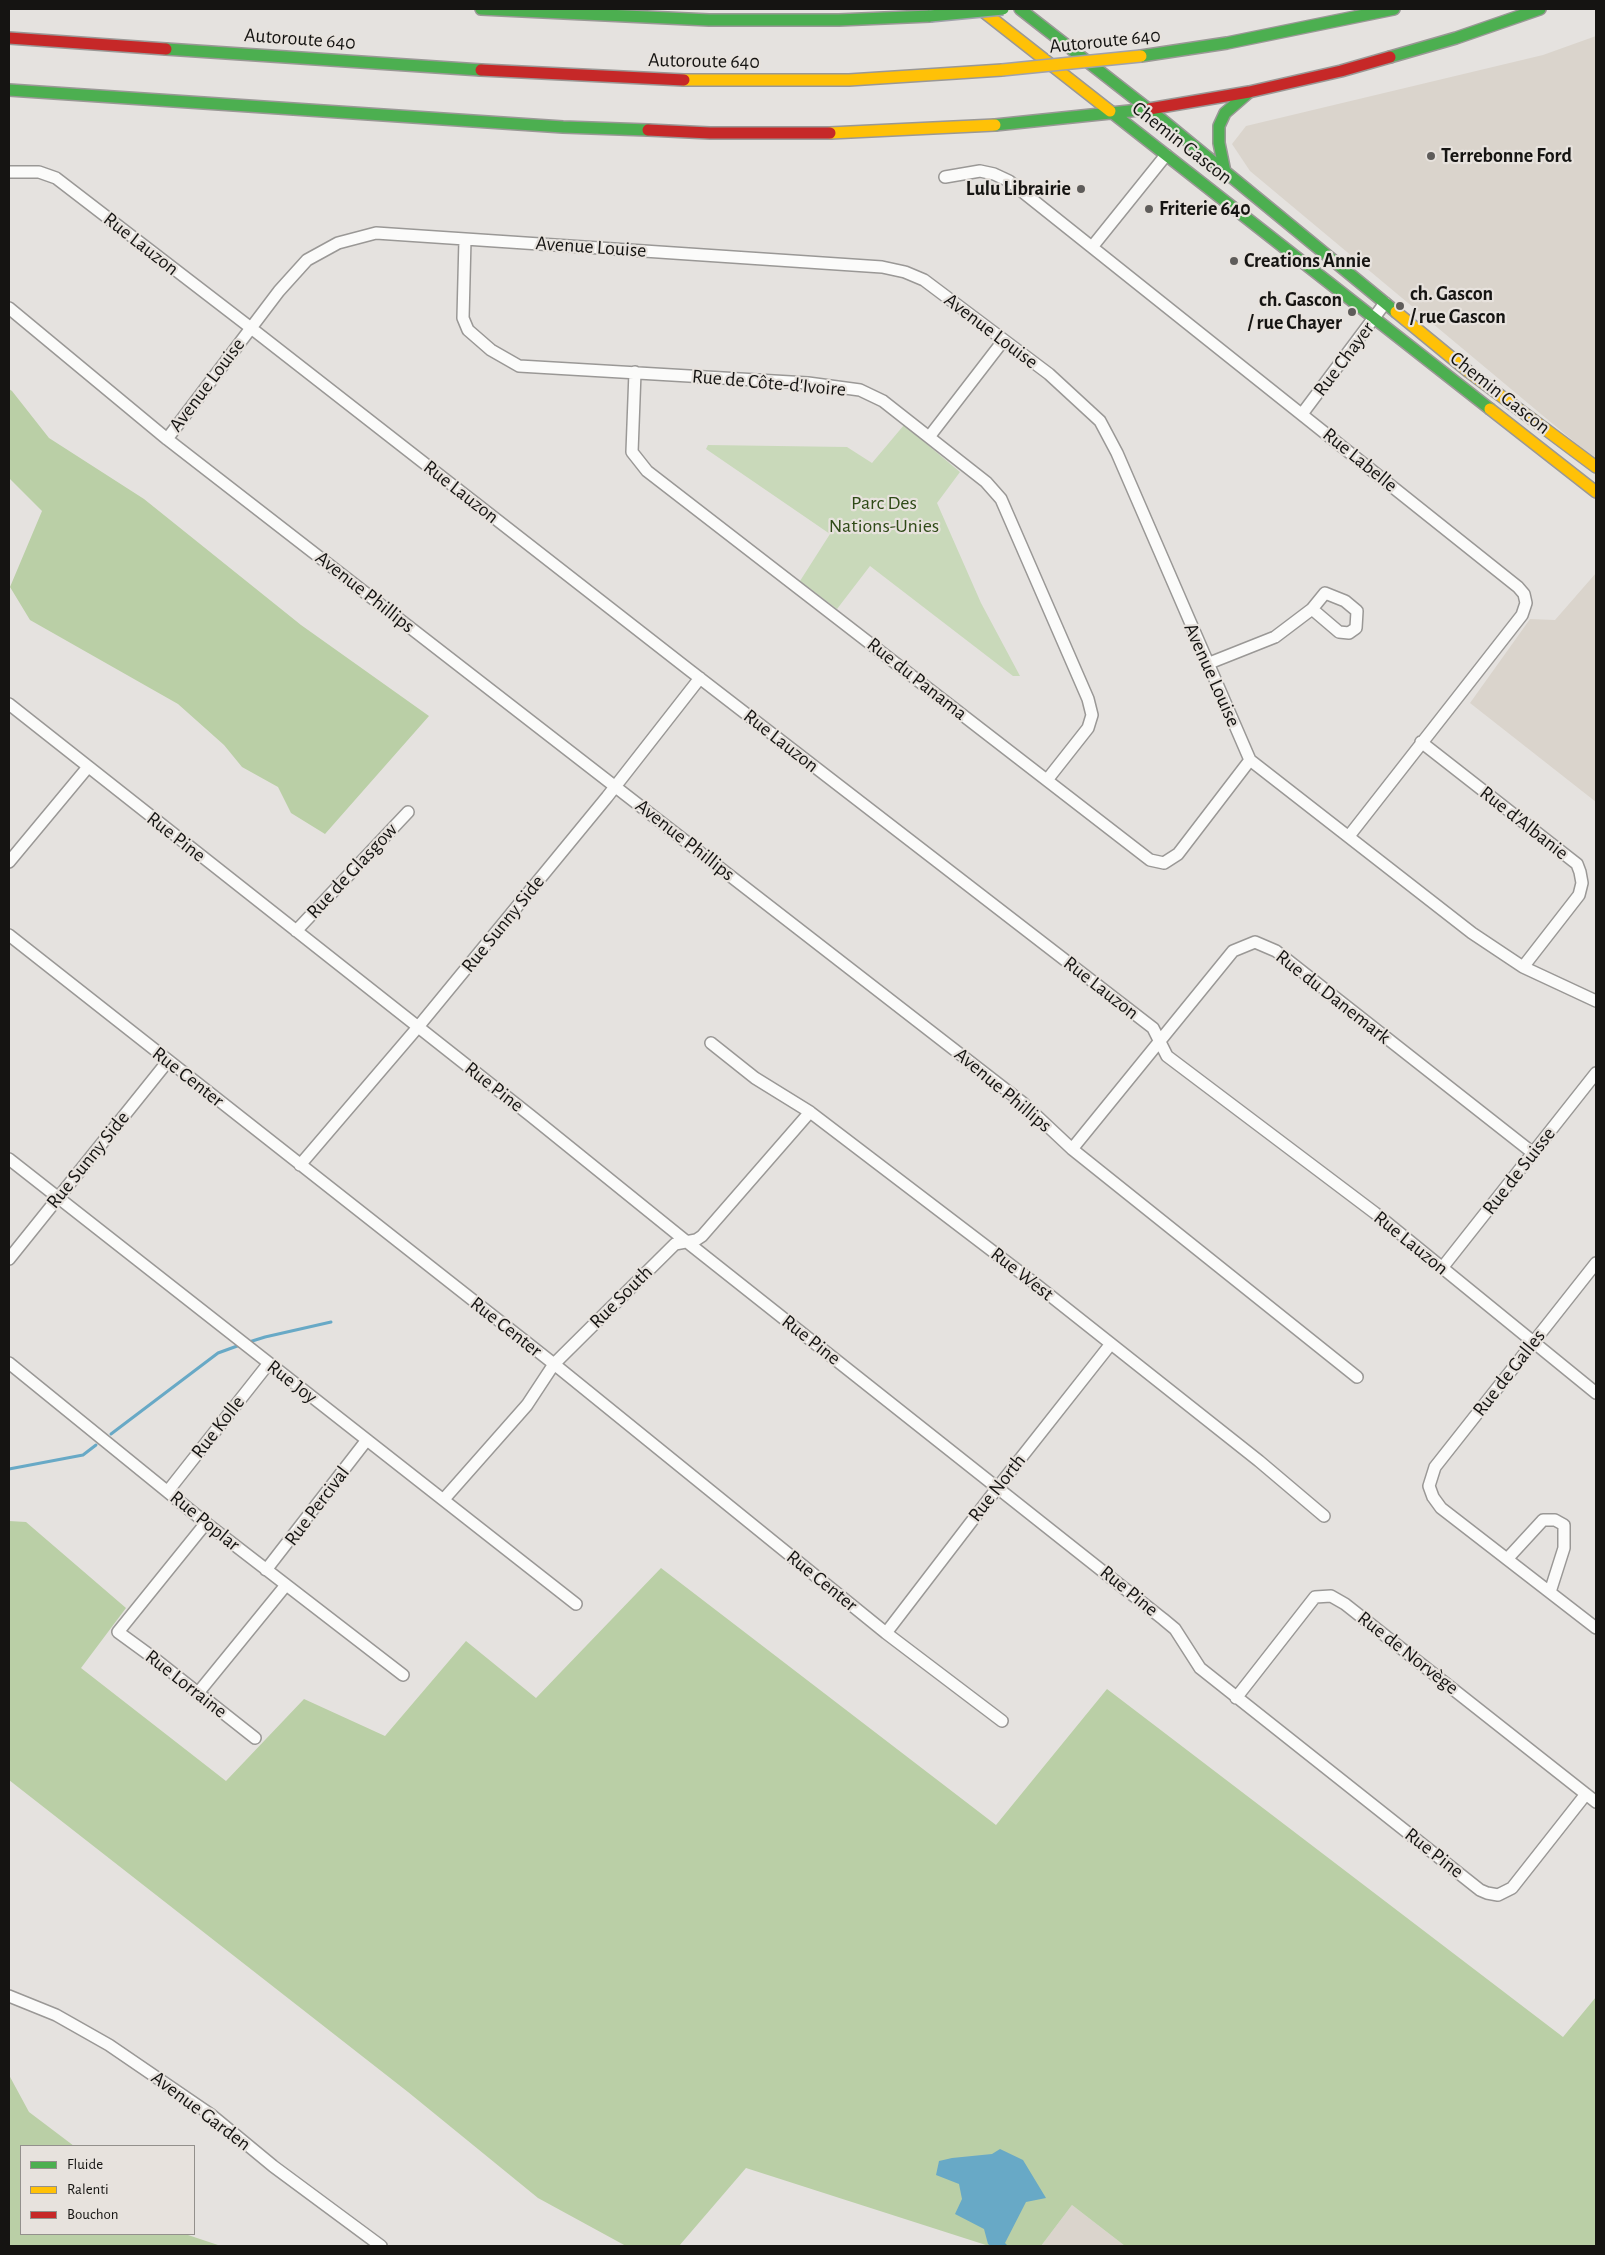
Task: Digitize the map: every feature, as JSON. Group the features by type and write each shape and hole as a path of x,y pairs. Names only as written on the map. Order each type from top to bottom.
{"main road":[{"name":"Autoroute 640","path":"481,9 652,19 749,21 930,16 1003,9"},
{"name":"Chemin Gascon","path":"980,9 1596,492"},
{"name":"Chemin Gascon","path":"1020,9 1149,109 1469,372 1596,467"},
{"name":"Autoroute 640","path":"9,38 469,69 668,79 840,80 1002,70 1141,56 1227,43 1394,9"},
{"path":"9,90 564,127 703,133 878,131 1020,123 1115,114 1249,92 1395,56 1470,34 1540,9"},
{"path":"1225,172 1219,138 1221,121 1228,110 1249,92"}],"street":[{"path":"1092,247 1166,155"},
{"name":"Rue Lauzon","path":"9,172 40,172 56,178 251,328 1153,1028 1167,1056 1375,1214 1596,1393"},
{"name":"Rue Labelle","path":"945,177 980,172 994,174 1009,181 1518,587 1524,594 1526,603 1522,616 1421,742 1349,836"},
{"name":"Avenue Louise","path":"167,438 279,291 307,260 338,242 376,233 882,267 905,272 924,280 1056,380 1092,412 1107,432 1250,760 1472,933 1523,967 1596,1001"},
{"name":"Rue de Côte-d'Ivoire","path":"465,239 463,318 468,330 491,350 519,366 808,383 860,390 883,401 986,482 1001,499 1088,699 1092,715 1088,728 1047,780"},
{"name":"Rue Chayer","path":"1302,414 1385,303"},
{"name":"Avenue Phillips","path":"9,308 167,438 1023,1103 1072,1149 1357,1377"},
{"path":"929,437 1003,341"},
{"name":"Rue du Panama","path":"634,372 632,452 647,471 1150,860 1164,863 1178,854 1250,760"},
{"path":"1208,664 1275,637 1312,609"},
{"name":"Rue Sunny Side","path":"300,1165 418,1027 616,787 700,678"},
{"name":"Rue Pine","path":"9,704 531,1116 1175,1629 1200,1668 1480,1890 1491,1894 1502,1894 1512,1888 1586,1794"},
{"name":"Rue d'Albanie","path":"1421,742 1577,864 1582,883 1578,895 1523,967"},
{"path":"9,862 88,767"},
{"name":"Rue de Glasgow","path":"296,931 408,812"},
{"name":"Rue Center","path":"9,935 554,1364 886,1633 1002,1721"},
{"name":"Rue du Danemark","path":"1072,1149 1233,951 1254,942 1276,951 1533,1153"},
{"name":"Rue West","path":"711,1043 755,1078 810,1112 1033,1282 1110,1345 1225,1433 1324,1516"},
{"name":"Rue Sunny Side","path":"9,1259 168,1061"},
{"name":"Rue de Suisse","path":"1442,1268 1596,1073"},
{"name":"Rue South","path":"444,1499 527,1405 554,1364 673,1245 696,1240 702,1236 810,1112"},
{"name":"Rue Joy","path":"9,1159 576,1604"},
{"name":"Rue de Galles","path":"1508,1558 1441,1508 1433,1497 1429,1486 1435,1467 1596,1263"},
{"name":"Rue North","path":"886,1633 1110,1345"},
{"name":"Rue Poplar","path":"9,1363 206,1523 403,1675"},
{"name":"Rue Kolle","path":"168,1491 269,1364"},
{"name":"Rue Percival","path":"266,1570 366,1441"},
{"path":"1550,1592 1564,1548 1564,1525 1555,1520 1543,1520 1508,1558 1550,1592 1596,1628"},
{"name":"Rue Lorraine","path":"206,1523 118,1632 255,1738"},
{"path":"198,1693 286,1585"},
{"name":"Rue de Norvège","path":"1236,1698 1315,1597 1331,1596 1345,1604 1596,1802"},
{"name":"Avenue Garden","path":"9,1996 56,2015 117,2050 210,2114 273,2166 381,2246"}],"shaded area":[{"path":"1596,36 1596,460 1250,171 1232,144 1246,126 1543,55"},
{"path":"1596,573 1596,802 1470,703 1530,619 1555,620"},
{"path":"1072,2205 1125,2246 1041,2246"}],"green space":[{"path":"9,389 49,438 144,499 301,625 429,716 325,834 291,813 278,787 242,767 224,745 178,704 30,620 10,587 42,511 9,478"},
{"name":"Parc Des Nations-Unies","path":"904,425 960,472 937,503 981,603 1020,676 1013,676 870,566 837,609 800,581 830,534 706,449 708,445 847,447 872,463"},
{"path":"9,1521 26,1522 126,1608 81,1668 226,1781 304,1699 385,1736 466,1641 536,1698 661,1568 996,1825 1107,1689 1563,2037 1596,1997 1596,2246 1125,2246 1072,2205 1041,2246 989,2246 746,2168 679,2246 626,2246 538,2198 408,2092 9,1780"},
{"path":"9,2075 29,2112 73,2145 20,2145 20,2235 188,2235 221,2246 9,2246"}],"water":[{"path":"1000,2149 1023,2160 1046,2198 1026,2202 1005,2243 1008,2246 991,2246 988,2244 984,2229 955,2214 962,2199 959,2184 936,2175 939,2161 992,2154"}],"waterway":[{"path":"249,1342 331,1322"},
{"path":"111,1434 218,1353 240,1345"},
{"path":"9,1469 83,1455 96,1445"}],"traffic: fast":[{"path":"481,9 709,20 839,20 930,16"},
{"path":"930,16 1003,9"},
{"path":"1020,9 1161,119 1396,312"},
{"path":"1141,56 1227,43 1394,9"},
{"path":"1390,57 1456,38 1540,9"},
{"path":"166,49 481,70"},
{"path":"9,90 563,127 648,130"},
{"path":"1225,172 1219,143 1219,126 1225,113 1248,93"},
{"path":"995,125 1149,109"},
{"path":"1110,111 1490,409"}],"traffic: slow":[{"path":"980,9 1110,111"},
{"path":"1002,70 1141,56"},
{"path":"684,80 849,80 1002,70"},
{"path":"830,133 995,125"},
{"path":"1396,312 1469,372 1596,467"},
{"path":"1490,409 1596,492"}],"traffic: jam":[{"path":"9,38 166,49"},
{"path":"1149,109 1249,92 1341,71 1390,57"},
{"path":"481,70 684,80"},
{"path":"648,130 710,133 830,133"}],"place":[{"name":"Terrebonne Ford","path":"1431,156"},
{"name":"Lulu Librairie","path":"1081,189"},
{"name":"Friterie 640","path":"1149,209"},
{"name":"Creations Annie","path":"1234,261"},
{"name":"ch. Gascon / rue Gascon","path":"1400,306"},
{"name":"ch. Gascon / rue Chayer","path":"1352,312"}]}
